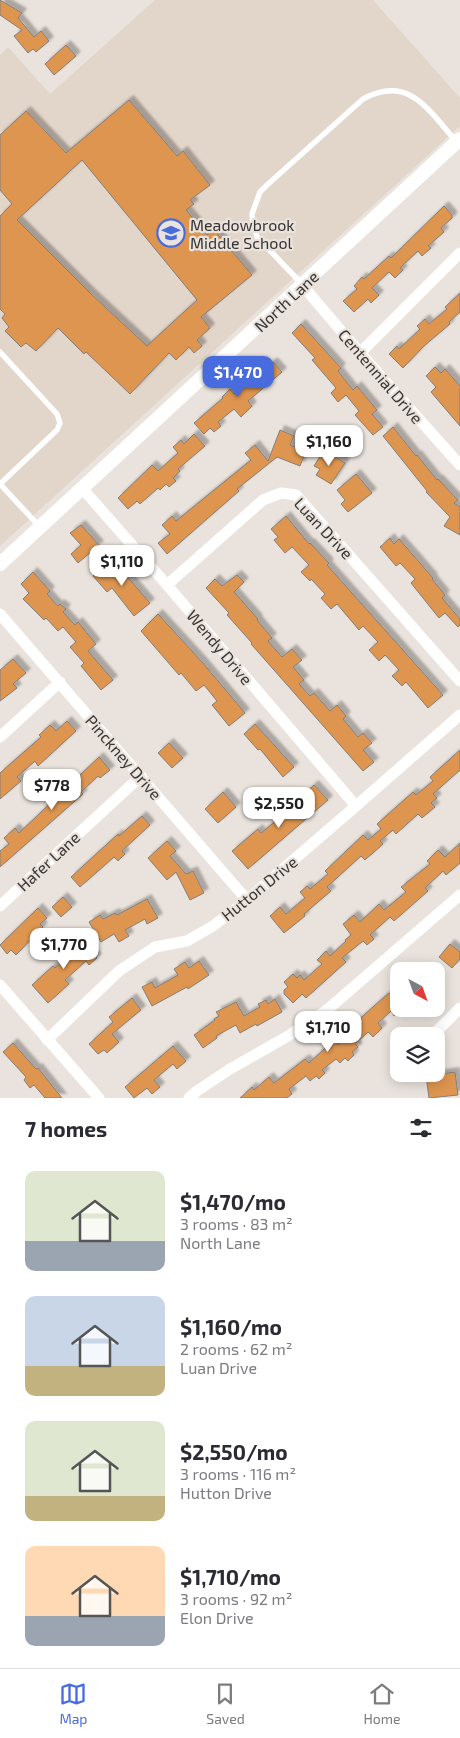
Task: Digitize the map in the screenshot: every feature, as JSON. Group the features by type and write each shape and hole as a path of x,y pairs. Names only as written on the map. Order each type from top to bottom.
{"street":[{"name":"North Lane","path":"0,564 303,286 458,140"},
{"path":"360,353 460,253"},
{"name":"Centennial Drive","path":"303,286 460,465"},
{"name":"Wendy Drive","path":"82,488 168,585 356,806"},
{"name":"Luan Drive","path":"168,585 263,500 281,493 296,495 460,681"},
{"name":"Pinckney Drive","path":"0,614 247,900"},
{"path":"0,737 60,682"},
{"name":"Hutton Drive","path":"48,1040 119,971 155,947 187,941 213,926 247,900 460,715"},
{"name":"Hafer Lane","path":"0,906 141,776"},
{"path":"189,1098 197,1090 288,1036 327,1010 460,895"},
{"path":"0,985 99,1098"},
{"path":"441,1027 460,1008"}],"lane":[{"path":"303,286 257,237 252,214 260,192 364,99 376,92 390,89 403,91 415,98 458,140"},
{"path":"0,352 57,414 60,423 57,430 0,484 40,527"}],"shaded area":[{"name":"Meadowbrook Middle School","path":"155,0 373,0 460,98 460,126 0,546 0,55 8,47 50,94"}],"building":[{"path":"0,0 22,13 18,18 34,37 41,31 49,41 36,52 33,49 28,53 14,36 22,30 0,15"},
{"path":"66,45 76,56 54,75 45,64"},
{"path":"129,100 177,156 183,151 210,185 190,200 194,204 186,210 207,235 214,230 252,275 201,317 210,328 197,340 202,346 194,353 189,347 176,360 169,353 130,394 86,352 84,354 58,328 36,351 26,343 21,347 5,331 9,327 2,318 5,314 0,309 0,216 12,204 0,190 0,135 26,111 66,153","holes":["82,160 197,300 147,346 91,294 17,220"]},
{"path":"444,206 452,215 452,218 441,228 444,232 428,246 431,248 422,256 418,251 400,268 403,270 395,278 389,272 372,288 379,295 371,303 368,299 354,312 343,301 357,289 354,286 362,277 364,279 389,256 391,258"},
{"path":"460,293 460,312 449,322 450,324 424,346 403,368 389,354 397,346 399,349 420,329 417,326 425,319 429,324 447,309 445,307"},
{"path":"301,324 341,368 338,371 353,390 357,386 377,410 372,414 383,427 373,435 355,415 359,411 346,395 338,402 331,393 336,388 312,360 315,358 292,333"},
{"path":"273,362 282,372 248,401 252,406 241,417 234,409 218,422 221,426 214,432 210,428 204,434 194,423 223,398 230,389 234,394 250,379 247,375 257,366 262,371"},
{"path":"435,367 441,373 445,369 460,386 460,426 431,392 436,387 426,376"},
{"path":"393,427 437,480 458,500 454,503 460,507 460,535 444,526 450,517 426,492 383,436"},
{"path":"280,430 294,436 290,445 306,451 300,466 277,457 237,489 239,491 167,554 158,543 170,534 162,525 172,516 176,521 251,460 245,453 255,445 268,461"},
{"path":"194,434 205,446 178,469 180,471 173,478 176,481 169,487 166,484 160,490 158,488 140,504 137,501 128,509 118,498 152,465 158,471 178,453 173,447 181,440 184,444"},
{"path":"324,450 345,463 331,484 316,475 320,469 314,466"},
{"path":"356,474 372,493 348,512 341,504 345,500 337,490"},
{"path":"286,516 443,695 428,708 406,682 402,686 392,676 399,670 385,655 379,661 369,650 378,642 363,626 359,630 337,604 331,609 321,598 325,594 311,579 310,581 301,572 309,565 292,547 285,553 274,540 278,537 271,529"},
{"path":"81,525 99,545 78,563 71,554 81,545 70,533"},
{"path":"390,538 394,544 399,539 433,578 445,595 442,598 460,619 458,627 445,613 439,618 411,583 415,579 400,563 396,566 380,547"},
{"path":"112,559 150,603 134,616 112,588 107,592 93,576"},
{"path":"33,572 50,591 47,594 58,606 60,604 66,609 63,612 75,625 78,622 96,644 88,651 113,680 101,690 81,666 84,663 70,647 76,642 63,627 58,631 23,599 29,593 21,584"},
{"path":"237,575 244,582 234,592 272,638 268,641 282,657 292,649 302,660 293,667 304,680 299,684 310,696 314,693 330,711 337,705 346,716 343,719 358,737 363,733 372,743 363,750 374,762 363,771 251,644 227,615 229,613 206,588 215,579 222,586"},
{"path":"158,614 245,713 229,726 212,705 217,701 204,685 196,691 181,673 179,675 141,631"},
{"path":"13,659 26,673 13,684 17,688 0,701 0,670"},
{"path":"67,721 76,731 38,766 35,761 17,777 21,781 0,799 0,773 41,737 39,735 50,725 56,731"},
{"path":"255,724 294,767 283,777 260,749 258,750 244,734"},
{"path":"169,743 183,758 172,768 158,753"},
{"path":"460,750 460,770 433,794 437,798 431,803 435,807 422,818 418,814 396,834 393,830 380,841 383,844 365,860 361,856 327,887 331,891 284,933 270,916 280,907 286,914 305,898 300,892 307,886 310,889 328,874 325,871 363,835 368,840 381,829 377,824 413,792 416,795 433,781 430,777"},
{"path":"99,757 110,770 100,778 98,776 81,792 83,794 0,867 0,851 9,844 4,838 15,828 19,833"},
{"path":"314,785 328,800 248,869 232,851 258,829 261,833 277,820 279,823 296,809 292,805"},
{"path":"223,792 236,807 218,823 205,809"},
{"path":"142,816 150,825 122,851 125,854 118,861 114,857 80,887 71,877 118,834 119,836"},
{"path":"167,841 176,851 170,856 186,874 193,871 204,893 190,900 176,872 167,880 148,858"},
{"path":"460,843 460,863 446,875 443,871 425,888 428,891 394,921 390,917 370,935 374,939 367,945 363,941 342,958 346,962 306,998 302,994 293,1003 284,994 284,990 288,987 284,982 293,974 297,978 300,975 304,980 322,964 317,960 326,951 330,956 346,941 351,935 343,924 354,915 360,922 379,904 384,910 406,892 401,887 430,864 427,861 438,850 445,857"},
{"path":"63,897 72,907 61,917 52,907"},
{"path":"147,899 158,918 147,924 145,919 125,930 129,936 119,942 114,934 101,942 89,922 100,915 103,919 115,913 117,915"},
{"path":"38,908 47,918 40,924 43,927 16,955 11,950 7,954 0,945"},
{"path":"71,936 80,945 83,942 97,958 89,965 86,961 65,980 69,984 48,1003 32,985 53,966 55,968 71,954 62,944"},
{"path":"450,944 460,952 460,959 452,968 439,957"},
{"path":"199,961 209,975 188,989 187,987 152,1006 142,987 152,982 155,988 178,975 174,969 185,962 189,968"},
{"path":"389,993 390,1012 378,1023 382,1028 373,1037 368,1032 355,1044 358,1047 352,1052 354,1055 348,1061 345,1058 340,1063 336,1059 322,1070 325,1073 319,1079 316,1076 310,1081 306,1076 289,1089 292,1094 287,1098 240,1098 252,1087 254,1090 269,1077 274,1083 305,1059 309,1063 334,1040 338,1045 356,1029 353,1025"},
{"path":"132,998 141,1010 112,1034 119,1042 107,1053 104,1050 98,1054 89,1044 113,1022 109,1017"},
{"path":"275,999 282,1012 257,1026 256,1024 240,1033 236,1025 216,1036 217,1038 203,1048 194,1035 219,1016 216,1012 236,1002 244,1016 260,1007 258,1004 266,1000 268,1004"},
{"path":"13,1043 36,1069 38,1068 62,1098 45,1098 34,1085 30,1088 24,1080 26,1077 3,1052"},
{"path":"173,1046 186,1061 177,1069 173,1064 154,1080 160,1087 152,1094 147,1088 134,1098 125,1087"},
{"path":"455,1072 458,1095 429,1098 427,1082 445,1082 445,1073"}],"place":[{"name":"Meadowbrook Middle School","path":"171,233"}]}
